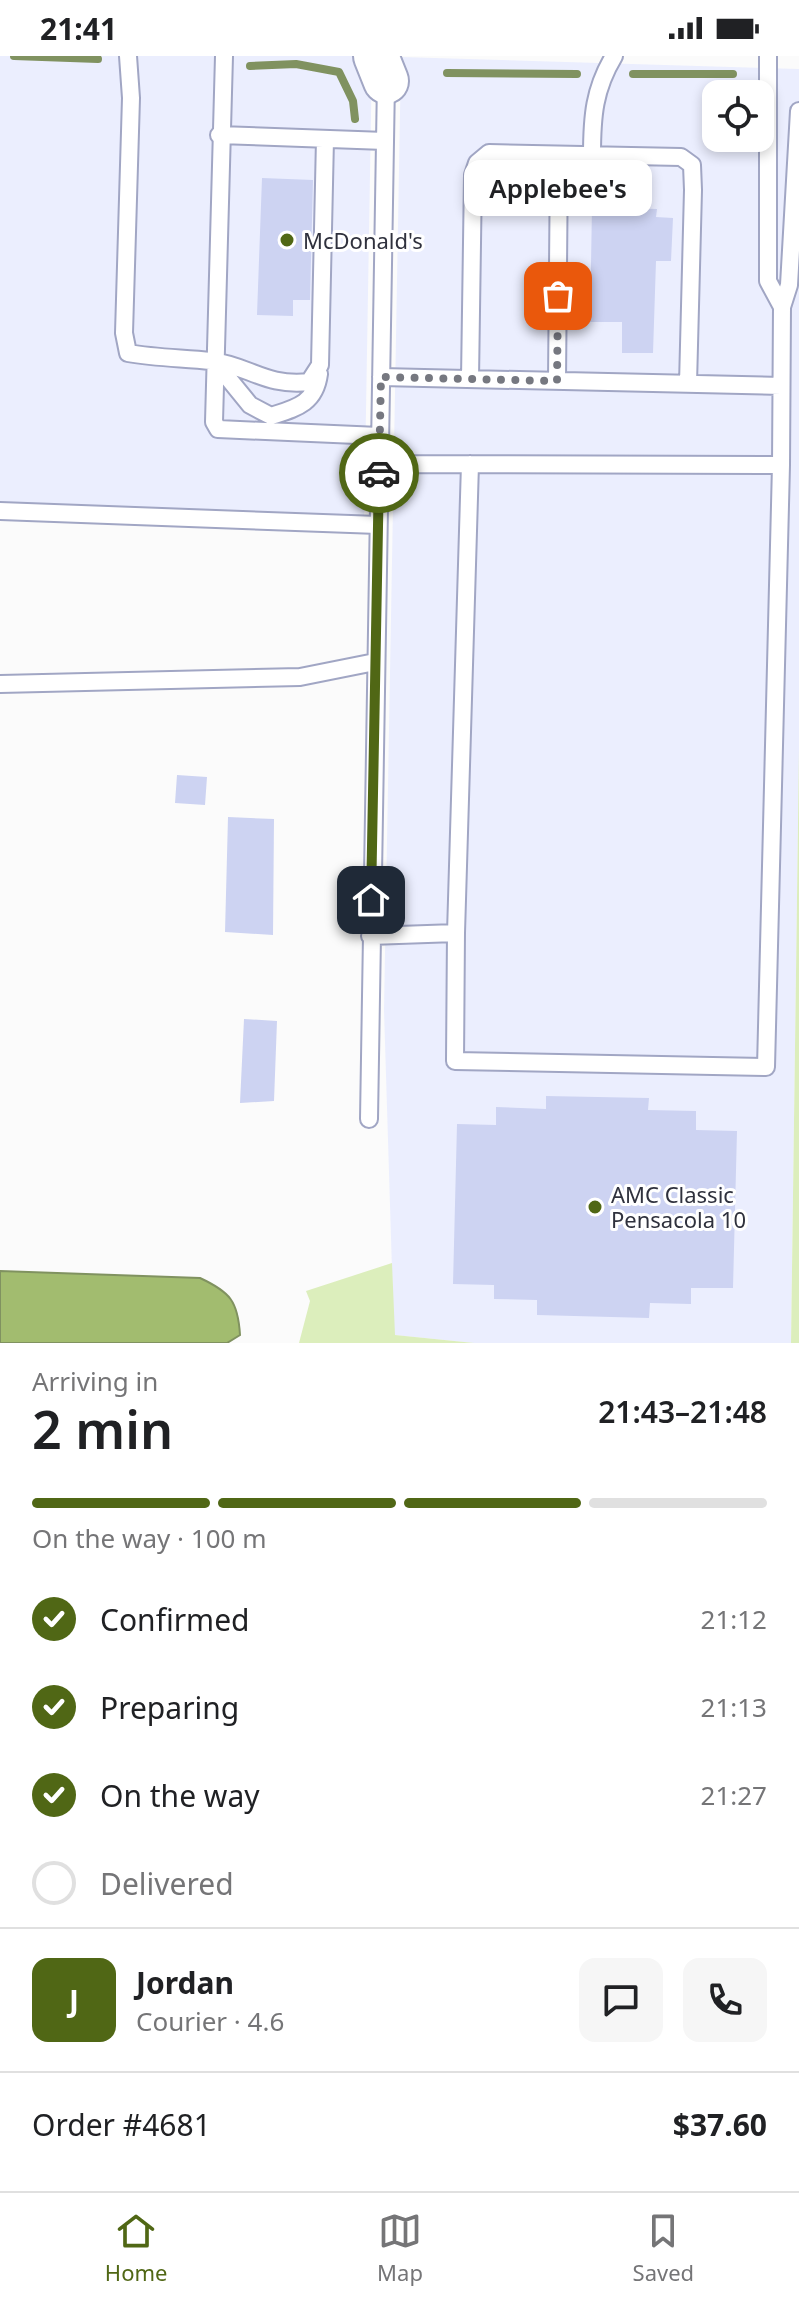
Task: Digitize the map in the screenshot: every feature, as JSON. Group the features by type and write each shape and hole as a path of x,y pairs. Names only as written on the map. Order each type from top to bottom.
{"lane":[{"path":"128,56 131,98 124,333 128,353 214,361 260,379 291,384 309,382 320,365"},
{"path":"224,56 219,135 214,422 218,429 379,436"},
{"path":"592,155 592,107 599,80 614,56"},
{"path":"768,56 768,281 782,307"},
{"path":"369,1119 385,141 381,68"},
{"path":"470,464 455,1061 766,1067 782,307 789,285 799,111"},
{"path":"219,135 385,141"},
{"path":"214,361 250,405 271,416 305,405 317,386 325,139"},
{"path":"470,379 473,175 477,163 489,153 681,157 692,165 688,384"},
{"path":"557,381 559,155"},
{"path":"381,377 781,386"},
{"path":"379,464 781,465"},
{"path":"0,511 378,525"},
{"path":"0,684 300,677 375,662"},
{"path":"370,936 456,933"}],"shaded area":[{"path":"0,56 372,56 364,530 0,511"},
{"path":"401,57 799,69 799,750 791,1343 474,1343 394,1335 384,1010"},
{"path":"799,750 799,1343 791,1343"},
{"path":"392,1263 395,1335 474,1343 299,1343 310,1301 306,1291"},
{"path":"0,1271 200,1278 219,1288 230,1299 237,1314 240,1335 227,1343 0,1343"}],"building":[{"name":"McDonald's","path":"262,178 313,180 310,300 293,300 293,316 257,315"},
{"path":"592,207 657,209 656,217 673,218 671,261 656,261 653,353 622,353 622,322 590,322"},
{"path":"177,775 207,777 205,805 175,803"},
{"path":"228,817 274,819 273,935 225,932"},
{"path":"244,1019 277,1021 274,1101 240,1103"},
{"name":"AMC Classic Pensacola 10","path":"546,1096 649,1098 648,1110 696,1111 696,1130 737,1131 733,1288 691,1288 691,1304 650,1303 649,1318 537,1315 537,1300 494,1299 494,1285 453,1284 457,1124 496,1125 496,1107 546,1109"}],"waterway":[{"path":"14,56 98,59"},
{"path":"250,66 296,64 339,72 353,101 355,119"},
{"path":"447,73 577,74"},
{"path":"633,74 733,74"}],"way so far":[{"path":"379,473 381,377 557,381 558,296"}],"place":[{"name":"McDonald's","path":"287,240"},
{"name":"Applebee's","path":"558,296"},
{"name":"AMC Classic Pensacola 10","path":"595,1207"}],"route":[{"path":"371,900 379,473"}]}
